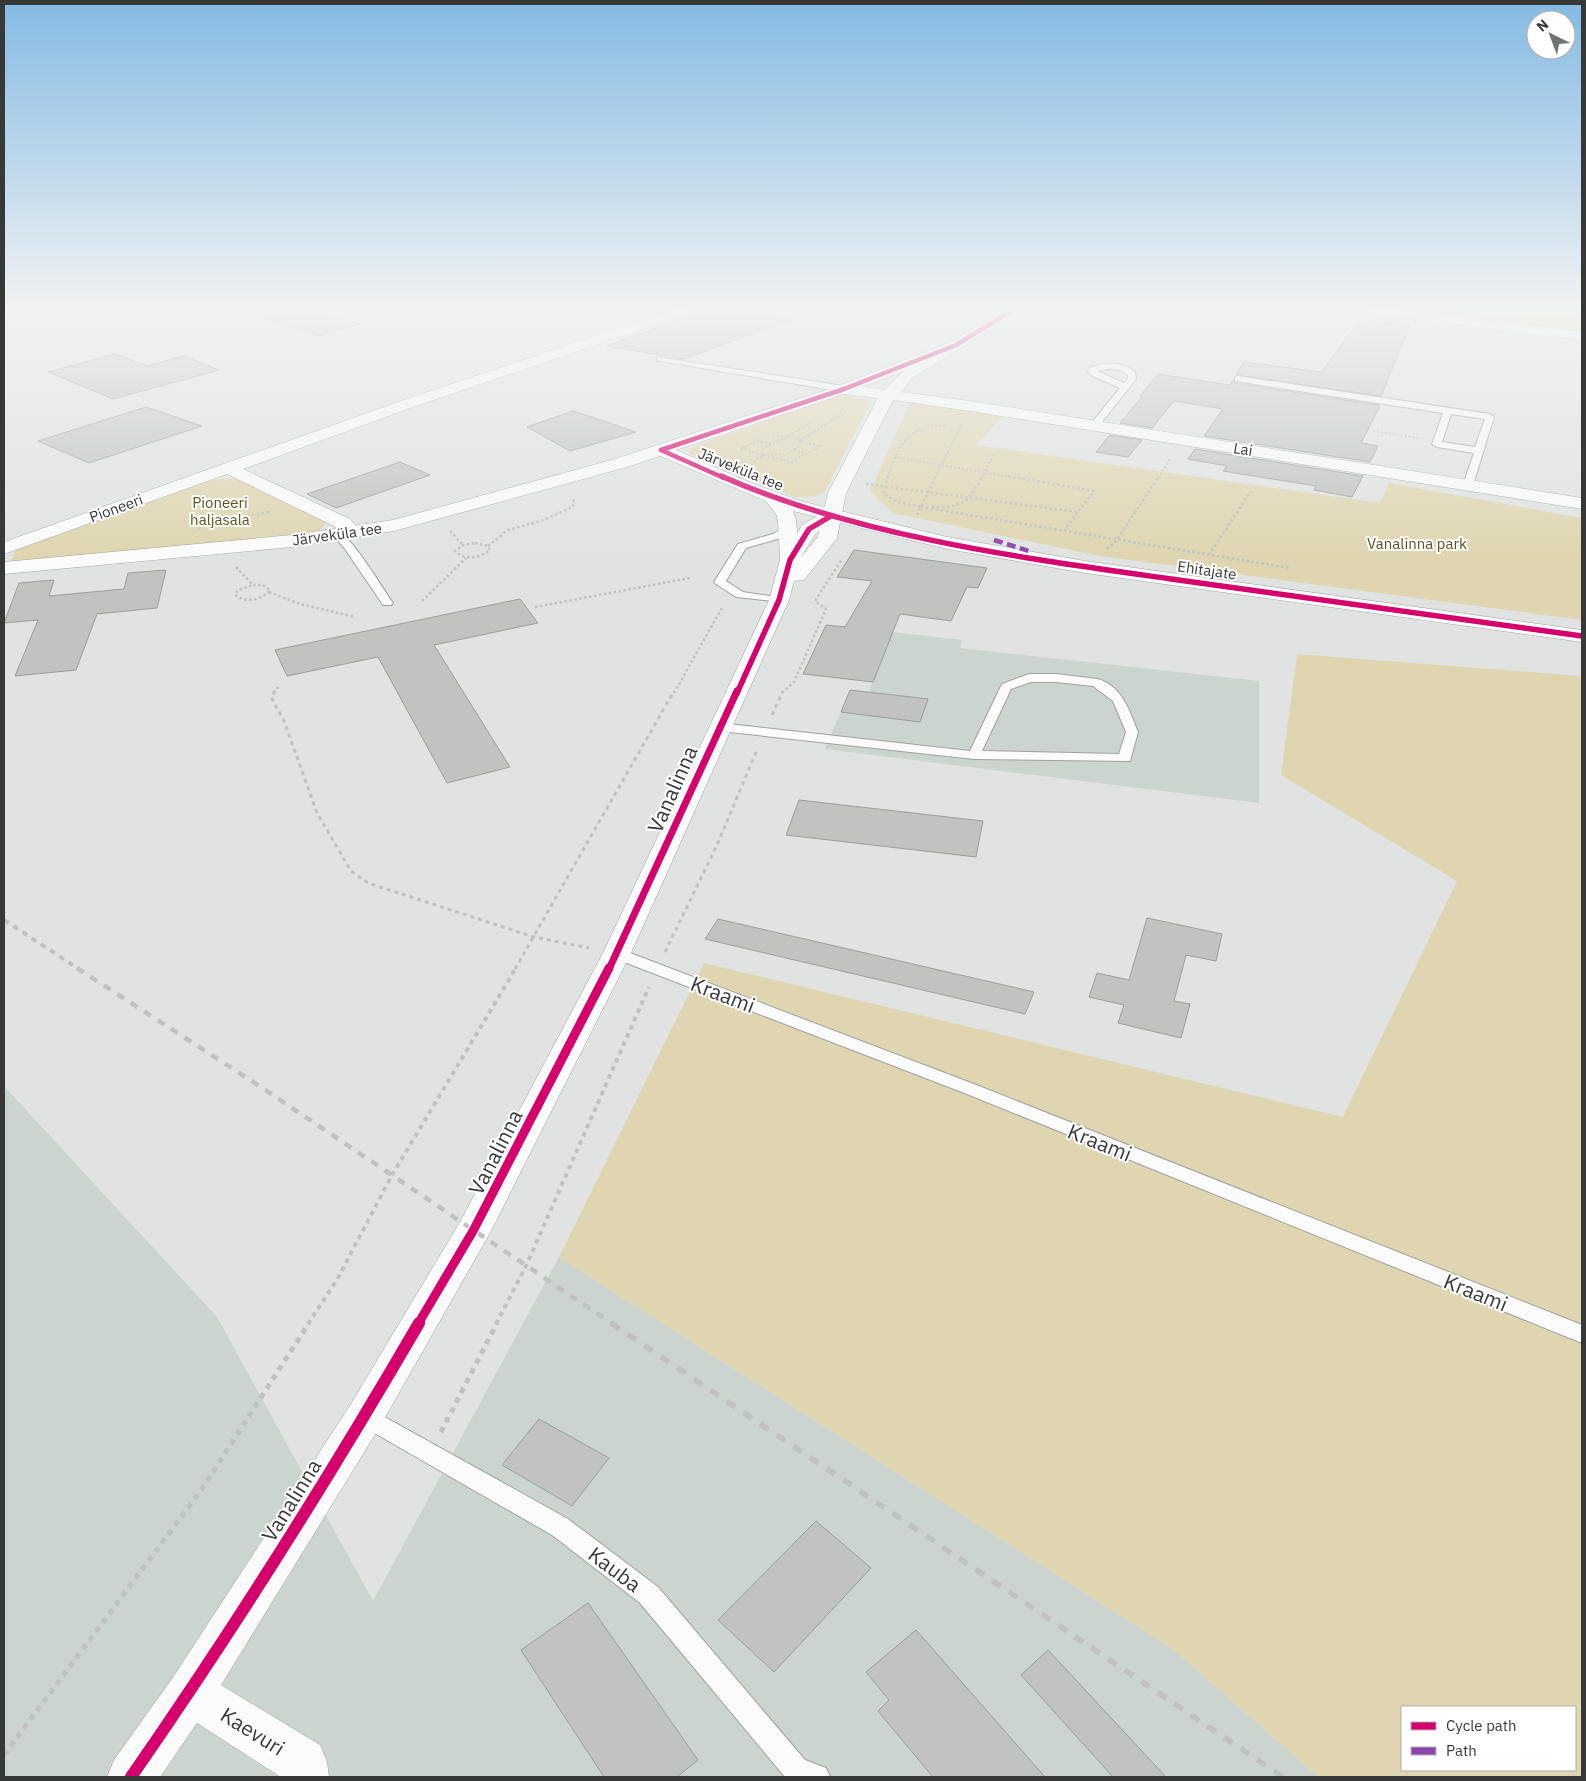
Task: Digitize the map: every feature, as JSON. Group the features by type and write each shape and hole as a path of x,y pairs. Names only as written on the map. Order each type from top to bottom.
{"street":[{"name":"Pioneeri","path":"4,548 444,393"},
{"name":"Järveküla tee","path":"4,568 345,534 394,525 661,450 853,393"},
{"name":"Järveküla tee","path":"661,450 772,497 832,516 837,493 866,434 889,394"},
{"name":"Lai","path":"845,397 889,394 1184,439 1582,504"},
{"path":"227,468 343,523 345,534"},
{"path":"772,497 784,512 790,560"},
{"name":"Vanalinna","path":"131,1777 190,1692 365,1416 474,1231 617,953 779,600 790,560 809,529 832,516"},
{"name":"Vanalinna","path":"779,600 827,538 832,516"},
{"name":"Ehitajate","path":"832,516 946,543 1031,558 1582,636"},
{"name":"Kaevuri","path":"190,1692 303,1762 305,1777"}],"lane":[{"path":"826,393 845,397"},
{"path":"1095,425 1121,393"},
{"path":"1337,393 1490,417 1468,485"},
{"path":"1448,410 1437,444 1480,451"},
{"path":"779,600 740,595 720,582 744,544 773,537 787,529"},
{"path":"345,534 349,547 387,603"},
{"path":"720,726 974,755 1126,758 1132,732 1118,699 1097,683 1056,678 1029,678 1006,687 974,755"},
{"name":"Kraami","path":"617,953 973,1090 1582,1334"},
{"name":"Kauba","path":"365,1416 560,1527 649,1594 797,1771 817,1777"}],"path":[{"path":"800,440 845,412 838,411 845,397"},
{"path":"914,522 970,406"},
{"path":"754,462 762,455 764,448 817,419"},
{"path":"968,426 932,426 910,433 899,446 884,486 884,494 888,498 905,505 1290,568"},
{"path":"1373,431 1438,441"},
{"path":"764,437 741,449 791,462 821,446 772,433"},
{"path":"1105,552 1116,541 1184,439"},
{"path":"762,455 786,454 800,446 800,440"},
{"path":"757,441 771,444"},
{"path":"793,450 807,454"},
{"path":"921,507 949,507 963,504 970,498 993,455"},
{"path":"895,457 1094,491 1063,532"},
{"path":"865,484 1078,512"},
{"path":"488,546 508,530 541,521 573,507 574,489"},
{"path":"1209,556 1251,490"},
{"path":"449,530 464,544"},
{"path":"475,543 488,546 490,550 484,555 467,557 458,555 455,551 464,544 475,543"},
{"path":"430,1453 526,1266 657,968 717,845 782,692 794,682 826,610 815,601 844,555"},
{"path":"422,601 467,557"},
{"path":"230,560 253,585"},
{"path":"535,607 561,600 690,578"},
{"path":"269,592 263,597 251,600 240,599 235,595 238,590 253,585 266,586 270,590 269,592 281,598 355,617"},
{"path":"4,1755 202,1489 338,1278 392,1175 534,937 726,601"},
{"path":"280,686 272,697 284,721 317,813 351,871 368,883 534,937 617,953"}],"shaded area":[{"path":"892,632 962,640 960,648 1259,681 1259,803 825,749 850,690 869,692"},
{"path":"4,1086 217,1317 373,1601 559,1257 1173,1649 1319,1777 4,1777"}],"green space":[{"path":"843,394 871,401 824,493 815,496 794,497 690,454 688,451 695,446"},
{"name":"Vanalinna park","path":"911,401 1005,414 976,445 1380,503 1389,483 1582,518 1582,620 1100,556 893,513 870,491"},
{"name":"Pioneeri haljasala","path":"236,478 327,521 318,533 11,562 17,547 212,480"},
{"path":"1297,654 1582,676 1582,1777 1319,1777 1173,1649 559,1257 704,963 1343,1117 1457,881 1281,775"}],"building":[{"path":"99,393 135,393 113,399"},
{"path":"1142,393 1301,393 1378,405 1380,406 1361,443 1378,446 1370,462 1204,436 1223,409 1174,401 1152,428 1120,423 1142,397 1140,396"},
{"path":"1361,393 1382,393 1381,396"},
{"path":"146,407 202,426 89,463 38,441"},
{"path":"573,411 636,432 570,451 527,427"},
{"path":"1110,435 1142,440 1128,457 1096,452"},
{"path":"1195,449 1363,476 1352,497 1314,490 1316,486 1223,471 1227,466 1188,459"},
{"path":"400,462 430,475 336,508 307,494"},
{"path":"854,550 987,568 978,588 967,587 951,621 900,614 873,682 803,674 826,625 845,627 872,581 837,577"},
{"path":"166,570 157,608 97,614 76,670 15,676 38,620 4,623 19,583 54,580 49,596 124,589 128,573"},
{"path":"520,599 538,623 434,645 510,767 447,783 378,657 287,676 275,650"},
{"path":"850,690 928,699 920,722 841,712"},
{"path":"799,800 983,821 976,857 786,835"},
{"path":"1147,918 1222,934 1216,961 1186,955 1174,1001 1190,1004 1181,1038 1118,1023 1124,1005 1089,997 1097,973 1129,980"},
{"path":"718,919 1034,992 1025,1014 705,939"},
{"path":"539,1419 609,1458 572,1506 502,1465"},
{"path":"816,1521 871,1568 774,1672 718,1620"},
{"path":"588,1603 698,1760 677,1777 604,1777 521,1650"},
{"path":"916,1630 1045,1777 933,1777 878,1711 889,1700 866,1672"},
{"path":"1048,1650 1166,1777 1113,1777 1021,1675"}],"railway":[{"path":"4,920 79,969"},
{"path":"77,968 261,1087 613,1324"},
{"path":"611,1323 1283,1777"}],"marked path":[{"path":"994,540 1029,551"}],"cycle path":[{"path":"661,450 832,393"},
{"path":"661,450 743,486 793,505 831,516 947,543 1085,567 1582,636"},
{"path":"131,1777 190,1692 365,1416 473,1231 617,953 779,600 790,560 809,529 831,516"}]}
